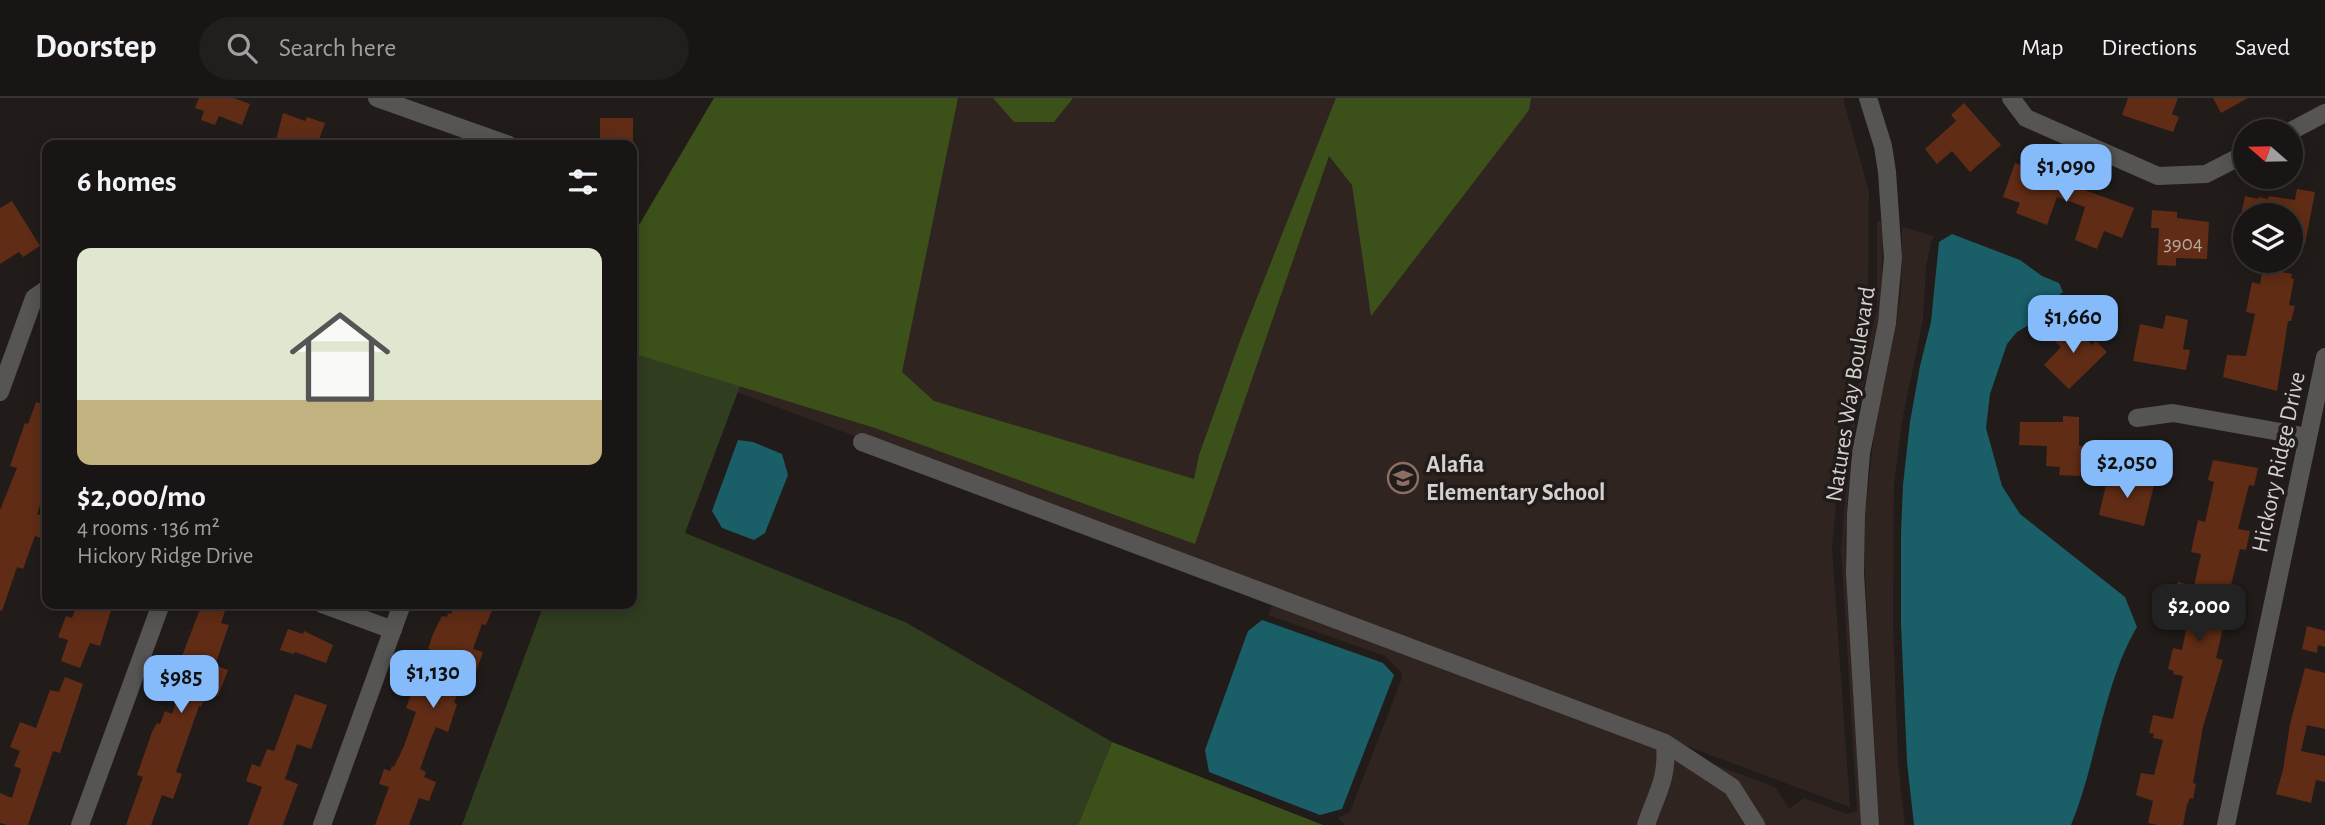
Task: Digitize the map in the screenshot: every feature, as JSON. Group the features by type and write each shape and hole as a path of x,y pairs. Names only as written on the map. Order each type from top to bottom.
{"street":[{"path":"377,98 495,140"},
{"name":"Natures Way Boulevard","path":"1868,98 1877,124 1887,172 1893,258 1887,323 1865,422 1856,515 1855,574 1870,825"},
{"path":"2011,98 2025,118 2158,176 2206,174 2233,160"},
{"path":"2303,126 2323,119"},
{"path":"0,392 34,298 42,292"},
{"name":"Hickory Ridge Drive","path":"2226,825 2325,356"},
{"path":"2137,418 2173,413 2308,437"},
{"path":"862,442 1665,743 1732,787 1756,825"},
{"path":"80,825 159,609"},
{"path":"336,609 393,630"},
{"path":"322,825 400,609"},
{"path":"1646,825 1664,778 1665,743"}],"shaded area":[{"name":"Alafia Elementary School","path":"718,98 1843,98 1869,192 1868,307 1845,407 1832,548 1850,807 637,355 637,326"},
{"path":"1877,221 1883,222 1882,289 1851,451 1845,544 1861,825 1345,825 1338,818 1350,812 1402,673 1385,656 1268,615 1274,600 1775,787 1789,809 1804,798 1847,814 1857,811 1841,549 1852,413 1877,308"},
{"path":"1902,227 1935,236 1931,241 1926,267 1923,320 1902,421 1894,484 1893,623 1898,762 1905,825 1879,825 1865,574 1865,516 1875,424 1901,292"}],"green space":[{"path":"714,98 958,98 902,372 934,401 1194,479 1199,455 1241,338 1336,98 1531,98 1529,110 1371,316 1352,185 1329,156 1195,544 878,429 637,355 637,229"},
{"path":"993,98 1073,98 1054,122 1014,122"},
{"path":"641,341 743,378 685,533 907,623 1112,742 1078,825 462,825 542,609 637,609 637,353"},
{"path":"1112,742 1323,825 1078,825"}],"water":[{"path":"1952,234 2020,260 2042,276 2059,283 2063,292 2007,344 1990,394 1986,428 2002,486 2020,514 2125,597 2137,627 2116,673 2071,825 1914,825 1907,762 1901,624 1903,485 1910,422 1931,322 1939,242"},
{"path":"738,440 753,442 782,454 788,475 765,533 754,540 722,528 712,511"},
{"path":"1262,620 1383,663 1394,675 1342,809 1320,815 1209,772 1205,750 1248,631"}],"building":[{"path":"199,98 234,98 250,104 242,125 219,116 215,125 201,120 204,111 195,108"},
{"path":"2128,98 2178,98 2172,114 2179,117 2173,132 2122,115"},
{"path":"2213,98 2248,98 2221,113"},
{"path":"1964,103 2001,145 1970,172 1952,151 1937,164 1925,149 1956,121 1951,115"},
{"path":"283,113 305,121 307,117 325,123 319,140 276,140"},
{"path":"600,118 633,118 633,140 600,140"},
{"path":"2015,163 2065,177 2063,182 2134,208 2122,238 2104,231 2097,249 2075,240 2085,207 2057,197 2047,225 2016,213 2020,203 2003,197"},
{"path":"2297,189 2315,192 2305,244 2303,203 2244,203 2245,196 2295,200"},
{"path":"12,201 40,246 23,257 19,252 0,264 0,208"},
{"path":"2152,210 2177,212 2177,218 2209,222 2207,259 2176,258 2176,266 2157,265 2159,228 2151,228"},
{"path":"2262,273 2287,273 2292,274 2291,278 2294,279 2289,305 2295,306 2291,321 2288,321 2277,391 2223,377 2227,355 2246,356 2255,314 2246,312 2252,282 2260,284"},
{"path":"2166,315 2188,320 2183,349 2190,350 2186,370 2133,361 2140,324 2163,329"},
{"path":"2066,320 2092,345 2096,341 2107,352 2069,389 2044,365 2061,347 2050,337"},
{"path":"36,402 42,404 42,499 37,514 42,516 42,535 41,538 35,536 23,569 17,567 2,611 0,510 17,468 10,466 25,423 28,424"},
{"path":"2063,416 2079,417 2079,446 2082,446 2080,476 2059,475 2060,467 2046,466 2047,446 2019,445 2020,422 2063,422"},
{"path":"2213,460 2258,468 2254,486 2249,485 2238,529 2250,531 2246,550 2240,549 2229,593 2233,593 2216,658 2223,660 2203,727 2193,783 2196,784 2193,799 2190,798 2187,805 2183,825 2158,825 2148,823 2153,801 2136,795 2141,773 2154,775 2163,740 2153,738 2154,734 2149,733 2153,715 2173,719 2183,676 2173,674 2174,671 2168,669 2173,648 2182,650 2190,610 2173,605 2178,582 2194,586 2201,554 2191,552 2198,520 2205,522 2214,482 2208,480"},
{"path":"2108,476 2118,479 2119,476 2154,485 2144,526 2099,515"},
{"path":"75,609 111,609 100,646 90,643 80,668 61,661 68,640 58,637 66,616 72,618"},
{"path":"200,609 225,611 221,623 229,625 215,665 228,670 218,696 210,693 201,707 199,706 176,772 182,774 173,799 162,795 151,825 126,825 143,777 137,775 152,732 157,723 160,724 165,711 172,714 187,673 177,669"},
{"path":"453,609 492,610 486,625 482,624 473,649 483,652 476,672 467,669 454,703 457,704 448,732 436,727 430,741 420,769 426,772 424,777 436,782 429,801 419,798 409,825 375,825 389,787 379,784 384,769 390,771 392,766 394,767 404,746 416,712 406,708 413,689 422,692 434,657 434,651 428,649 433,634 442,616 451,614"},
{"path":"2307,626 2325,631 2325,647 2318,645 2317,653 2302,649"},
{"path":"288,629 303,634 304,631 333,645 326,663 295,652 294,654 280,650"},
{"path":"2305,668 2325,673 2325,729 2307,725 2301,751 2325,756 2325,782 2316,780 2311,803 2276,794"},
{"path":"65,677 83,684 60,753 53,751 28,825 0,823 0,793 12,798 21,769 14,766 20,751 10,747 20,722 36,728 50,690 59,692"},
{"path":"295,694 327,705 311,749 297,744 285,779 298,784 283,825 248,825 262,787 246,781 252,764 260,767 267,749 274,751"}],"place":[{"name":"Alafia Elementary School","path":"1403,478"}]}
